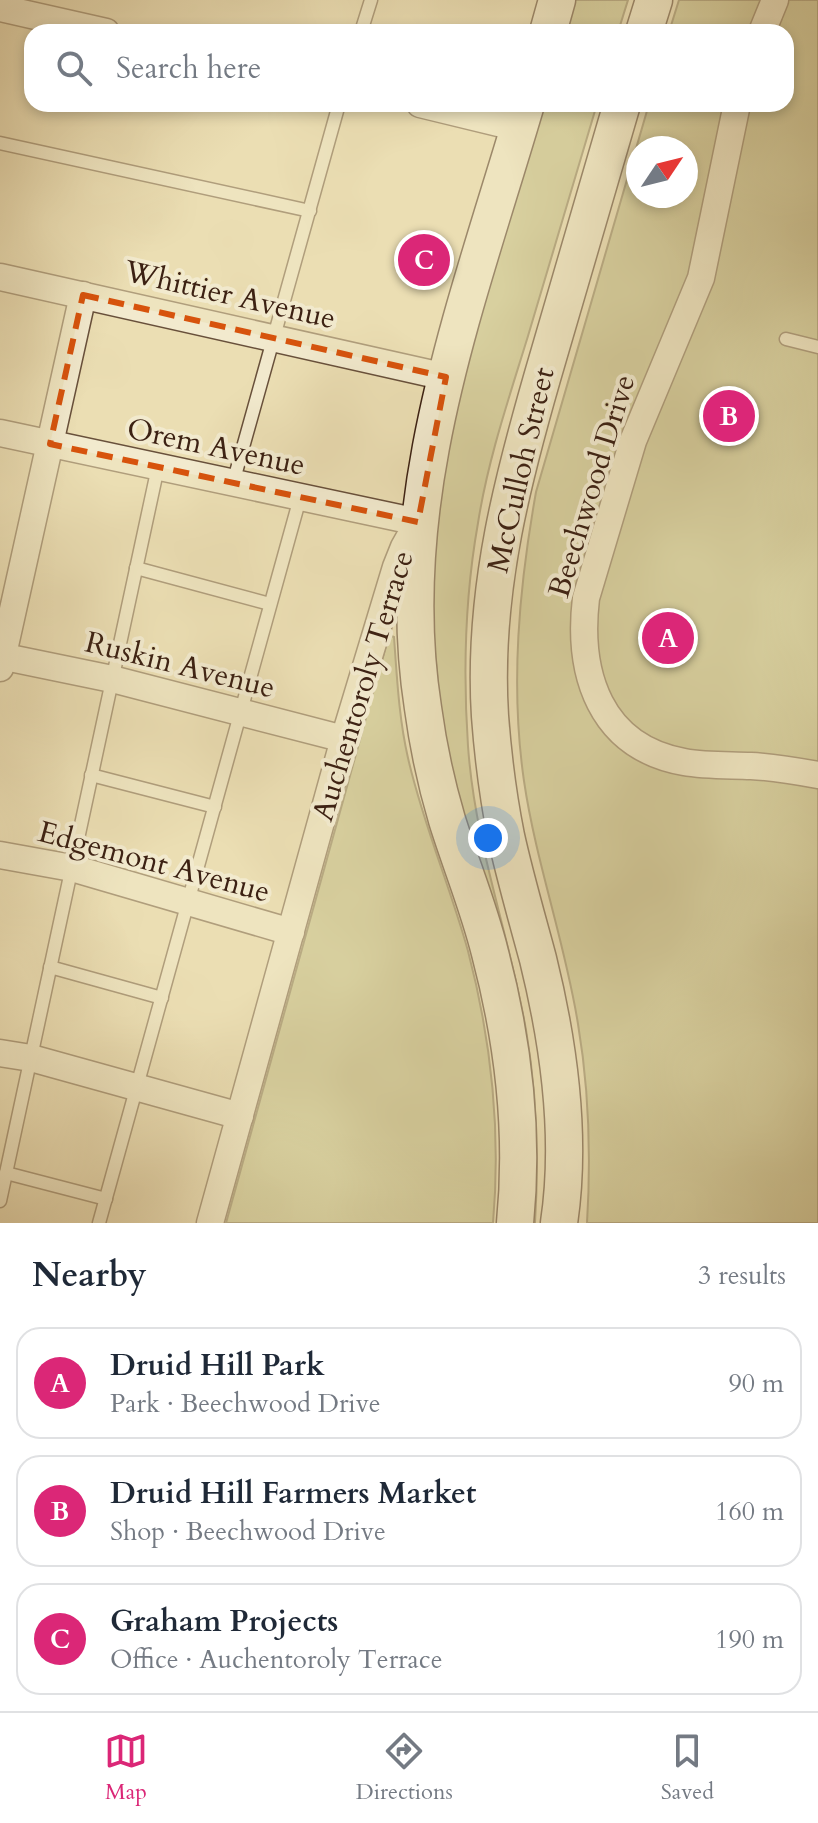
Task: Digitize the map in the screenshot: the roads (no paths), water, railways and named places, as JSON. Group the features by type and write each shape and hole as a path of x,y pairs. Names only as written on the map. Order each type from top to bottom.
{"main road":[{"path":"550,24 557,0"},
{"path":"646,24 654,0"},
{"name":"McCulloh Street","path":"561,1218 562,1112 557,1057 496,777 490,713 490,630 502,527 519,454 620,112"},
{"name":"Auchentoroly Terrace","path":"418,522 426,464 446,377 523,116"},
{"path":"418,522 414,598 422,705 446,818 490,951 507,1031 517,1127 515,1223"}],"street":[{"path":"765,24 775,0"},
{"path":"0,8 71,24"},
{"path":"489,112 523,116"},
{"name":"Beechwood Drive","path":"735,112 701,278 633,441 586,598 587,664 591,683 605,714 622,733 648,751 685,762 755,766 818,775"},
{"name":"Whittier Avenue","path":"0,277 446,377"},
{"path":"1,660 83,295"},
{"name":"Orem Avenue","path":"0,433 418,522"},
{"name":"Auchentoroly Terrace","path":"210,1223 344,739 396,567 418,522"},
{"name":"Ruskin Avenue","path":"1,660 112,679 344,739"},
{"name":"Edgemont Avenue","path":"0,855 72,868 291,932"},
{"path":"0,1053 31,1058 240,1116"}],"lane":[{"path":"364,24 371,0"},
{"path":"233,483 337,112"},
{"path":"0,143 310,211"},
{"path":"786,339 818,347"},
{"path":"0,1201 158,467"},
{"path":"99,1223 300,498"},
{"path":"136,568 270,604"},
{"path":"91,775 215,807"},
{"path":"50,967 162,998"},
{"path":"6,1173 106,1199"}],"place":[{"name":"Graham Projects","path":"424,260"},
{"name":"Druid Hill Farmers Market","path":"729,416"},
{"name":"Druid Hill Park","path":"668,638"}]}
